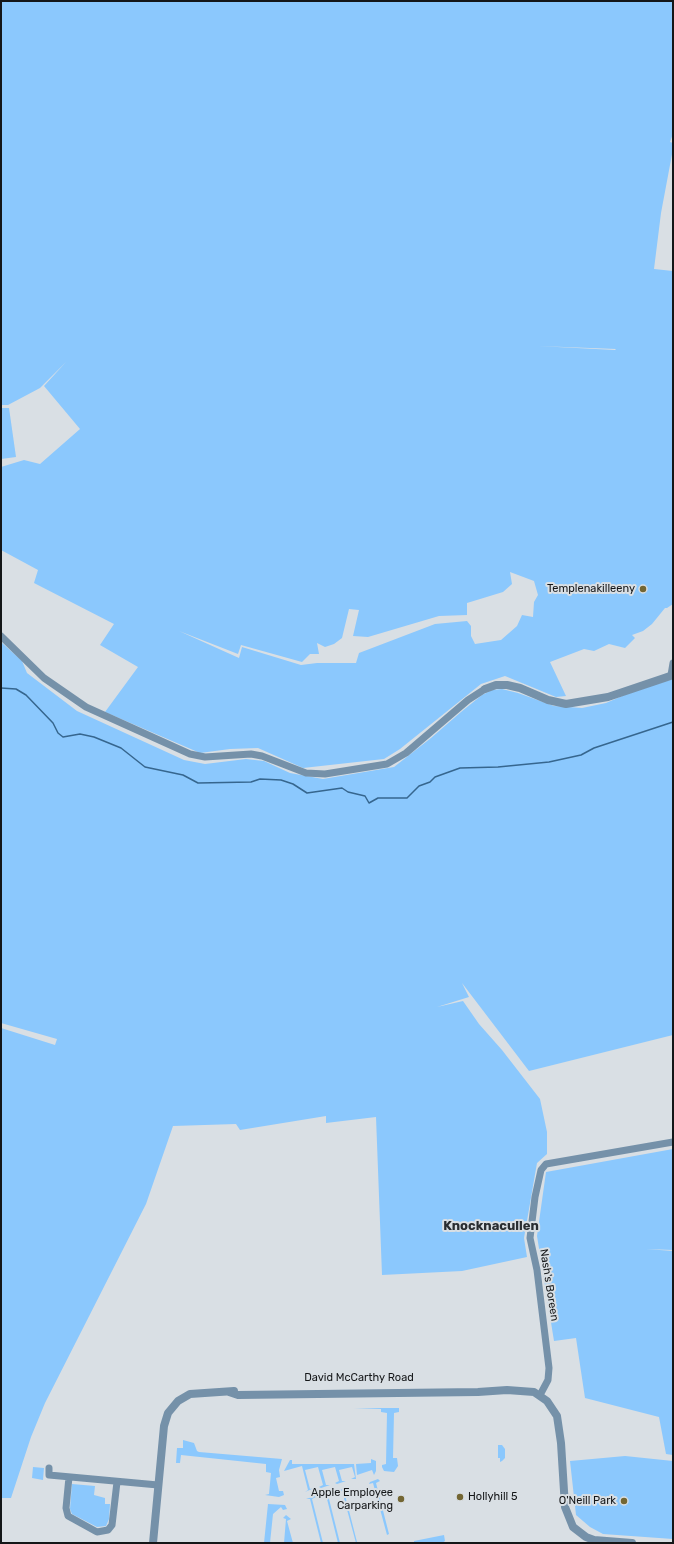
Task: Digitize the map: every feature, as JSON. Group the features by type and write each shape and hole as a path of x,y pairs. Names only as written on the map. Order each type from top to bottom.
{"street":[{"path":"1,636 44,678 64,694 93,710 190,754 205,757 251,754 262,756 306,773 332,773 387,764 406,753 468,700 485,689 507,685 566,704 608,697 672,675 673,663"},
{"name":"Nash's Boreen","path":"540,1396 549,1374 537,1270 530,1238 535,1197 543,1166 673,1142"},
{"name":"David McCarthy Road","path":"153,1543 165,1424 172,1407 190,1394 239,1390 330,1388 477,1388 490,1390 524,1390 540,1396 551,1405 558,1421 566,1514 577,1531 586,1537 599,1542 632,1543"},
{"path":"49,1468 49,1475 158,1485"},
{"path":"69,1477 66,1508 68,1516 97,1532 108,1530 112,1525 117,1482"}],"shaded area":[{"path":"1,1 673,1 673,134 670,142 673,143 673,149 661,213 654,269 673,271 673,604 665,608 652,624 643,631 632,635 635,638 625,648 609,644 594,651 584,649 550,662 566,696 556,697 505,676 481,684 400,749 384,759 303,768 258,748 230,749 200,753 105,712 138,667 100,645 114,624 34,583 38,570 1,550 1,467 24,460 40,464 80,429 44,386 66,362 40,388 8,405 1,405","holes":["538,346 616,349 615,350","510,572 534,581 538,595 534,602 533,617 522,615 517,626 501,640 475,644 471,636 471,626 467,621 435,624 359,653 356,663 317,663 301,665 242,647 239,658 179,631 238,654 241,645 302,662 310,654 319,654 317,643 325,647 334,644 342,638 349,609 359,610 353,636 368,637 439,616 467,615 467,603 503,592 512,584"]},
{"path":"1,408 9,408 16,457 1,459"},
{"path":"1,642 22,661 27,673 77,711 184,760 205,764 246,759 264,761 290,773 323,779 394,767 482,695 492,690 502,689 518,693 554,706 582,708 606,703 634,691 673,679 673,1035 529,1071 462,983 469,997 437,1007 463,1001 479,1024 502,1050 540,1099 547,1132 547,1154 537,1163 524,1238 527,1257 462,1271 382,1275 376,1117 326,1123 326,1116 240,1130 236,1124 173,1126 146,1204 45,1403 31,1437 11,1498 1,1498 1,1028 55,1045 57,1039 1,1023"},
{"path":"673,1149 673,1250 646,1249 673,1251 673,1455 666,1454 659,1417 585,1398 576,1338 554,1341 537,1236 546,1172"},
{"path":"354,1408 399,1408 399,1412 394,1413 393,1458 397,1458 398,1466 394,1472 384,1471 382,1467 382,1465 386,1464 387,1413 381,1412 381,1409"},
{"path":"183,1440 194,1443 197,1451 199,1452 282,1459 279,1470 280,1477 276,1478 279,1491 283,1491 284,1495 279,1497 265,1495 269,1494 271,1473 266,1472 266,1464 181,1455 180,1463 176,1463 177,1448 183,1448"},
{"path":"498,1445 502,1445 505,1449 505,1458 500,1462 500,1458 498,1458"},
{"name":"O'Neill Park","path":"625,1456 673,1461 673,1539 603,1534 590,1527 576,1515 570,1461"},
{"path":"371,1459 376,1461 376,1471 374,1475 372,1470 357,1475 356,1464 371,1463"},
{"path":"290,1460 292,1460 292,1464 354,1464 356,1479 351,1479 355,1477 352,1467 339,1470 342,1481 346,1481 337,1484 335,1483 339,1481 335,1467 322,1470 326,1485 330,1485 321,1488 319,1487 323,1485 318,1467 305,1470 310,1489 314,1488 305,1492 308,1490 302,1466 284,1471"},
{"path":"33,1467 44,1468 43,1480 32,1478"},
{"path":"378,1479 380,1481 376,1483 389,1534 387,1535 373,1483 369,1484 370,1482"},
{"path":"72,1484 95,1486 94,1495 105,1498 105,1504 110,1504 109,1519 106,1526 97,1527 72,1514 70,1509"},
{"path":"346,1488 348,1489 344,1491 356,1543 342,1491 337,1491"},
{"path":"330,1492 332,1493 328,1495 340,1543 338,1543 326,1495 322,1495"},
{"path":"316,1497 312,1499 323,1543 321,1543 310,1499 306,1499"},
{"path":"268,1504 285,1505 287,1509 283,1510 281,1507 273,1514 270,1543 264,1543"},
{"path":"286,1515 291,1519 287,1521 293,1543 284,1543 286,1519 283,1518"},
{"path":"444,1535 445,1541 442,1543 414,1543 414,1541"}],"waterway":[{"path":"1,688 16,689 26,695 53,723 58,733 63,737 80,734 94,737 121,748 145,767 183,775 198,783 251,782 260,779 281,780 293,784 307,793 342,788 348,792 365,796 369,803 378,798 407,798 419,786 430,782 435,777 460,768 498,767 549,762 581,755 594,748 673,722"}],"place":[{"name":"Templenakilleeny","path":"643,589"},
{"name":"Hollyhill 5","path":"460,1497"},
{"name":"Apple Employee Carparking","path":"401,1499"},
{"name":"O'Neill Park","path":"624,1501"}],"district":[{"name":"Knocknacullen","path":"491,1226"}]}
